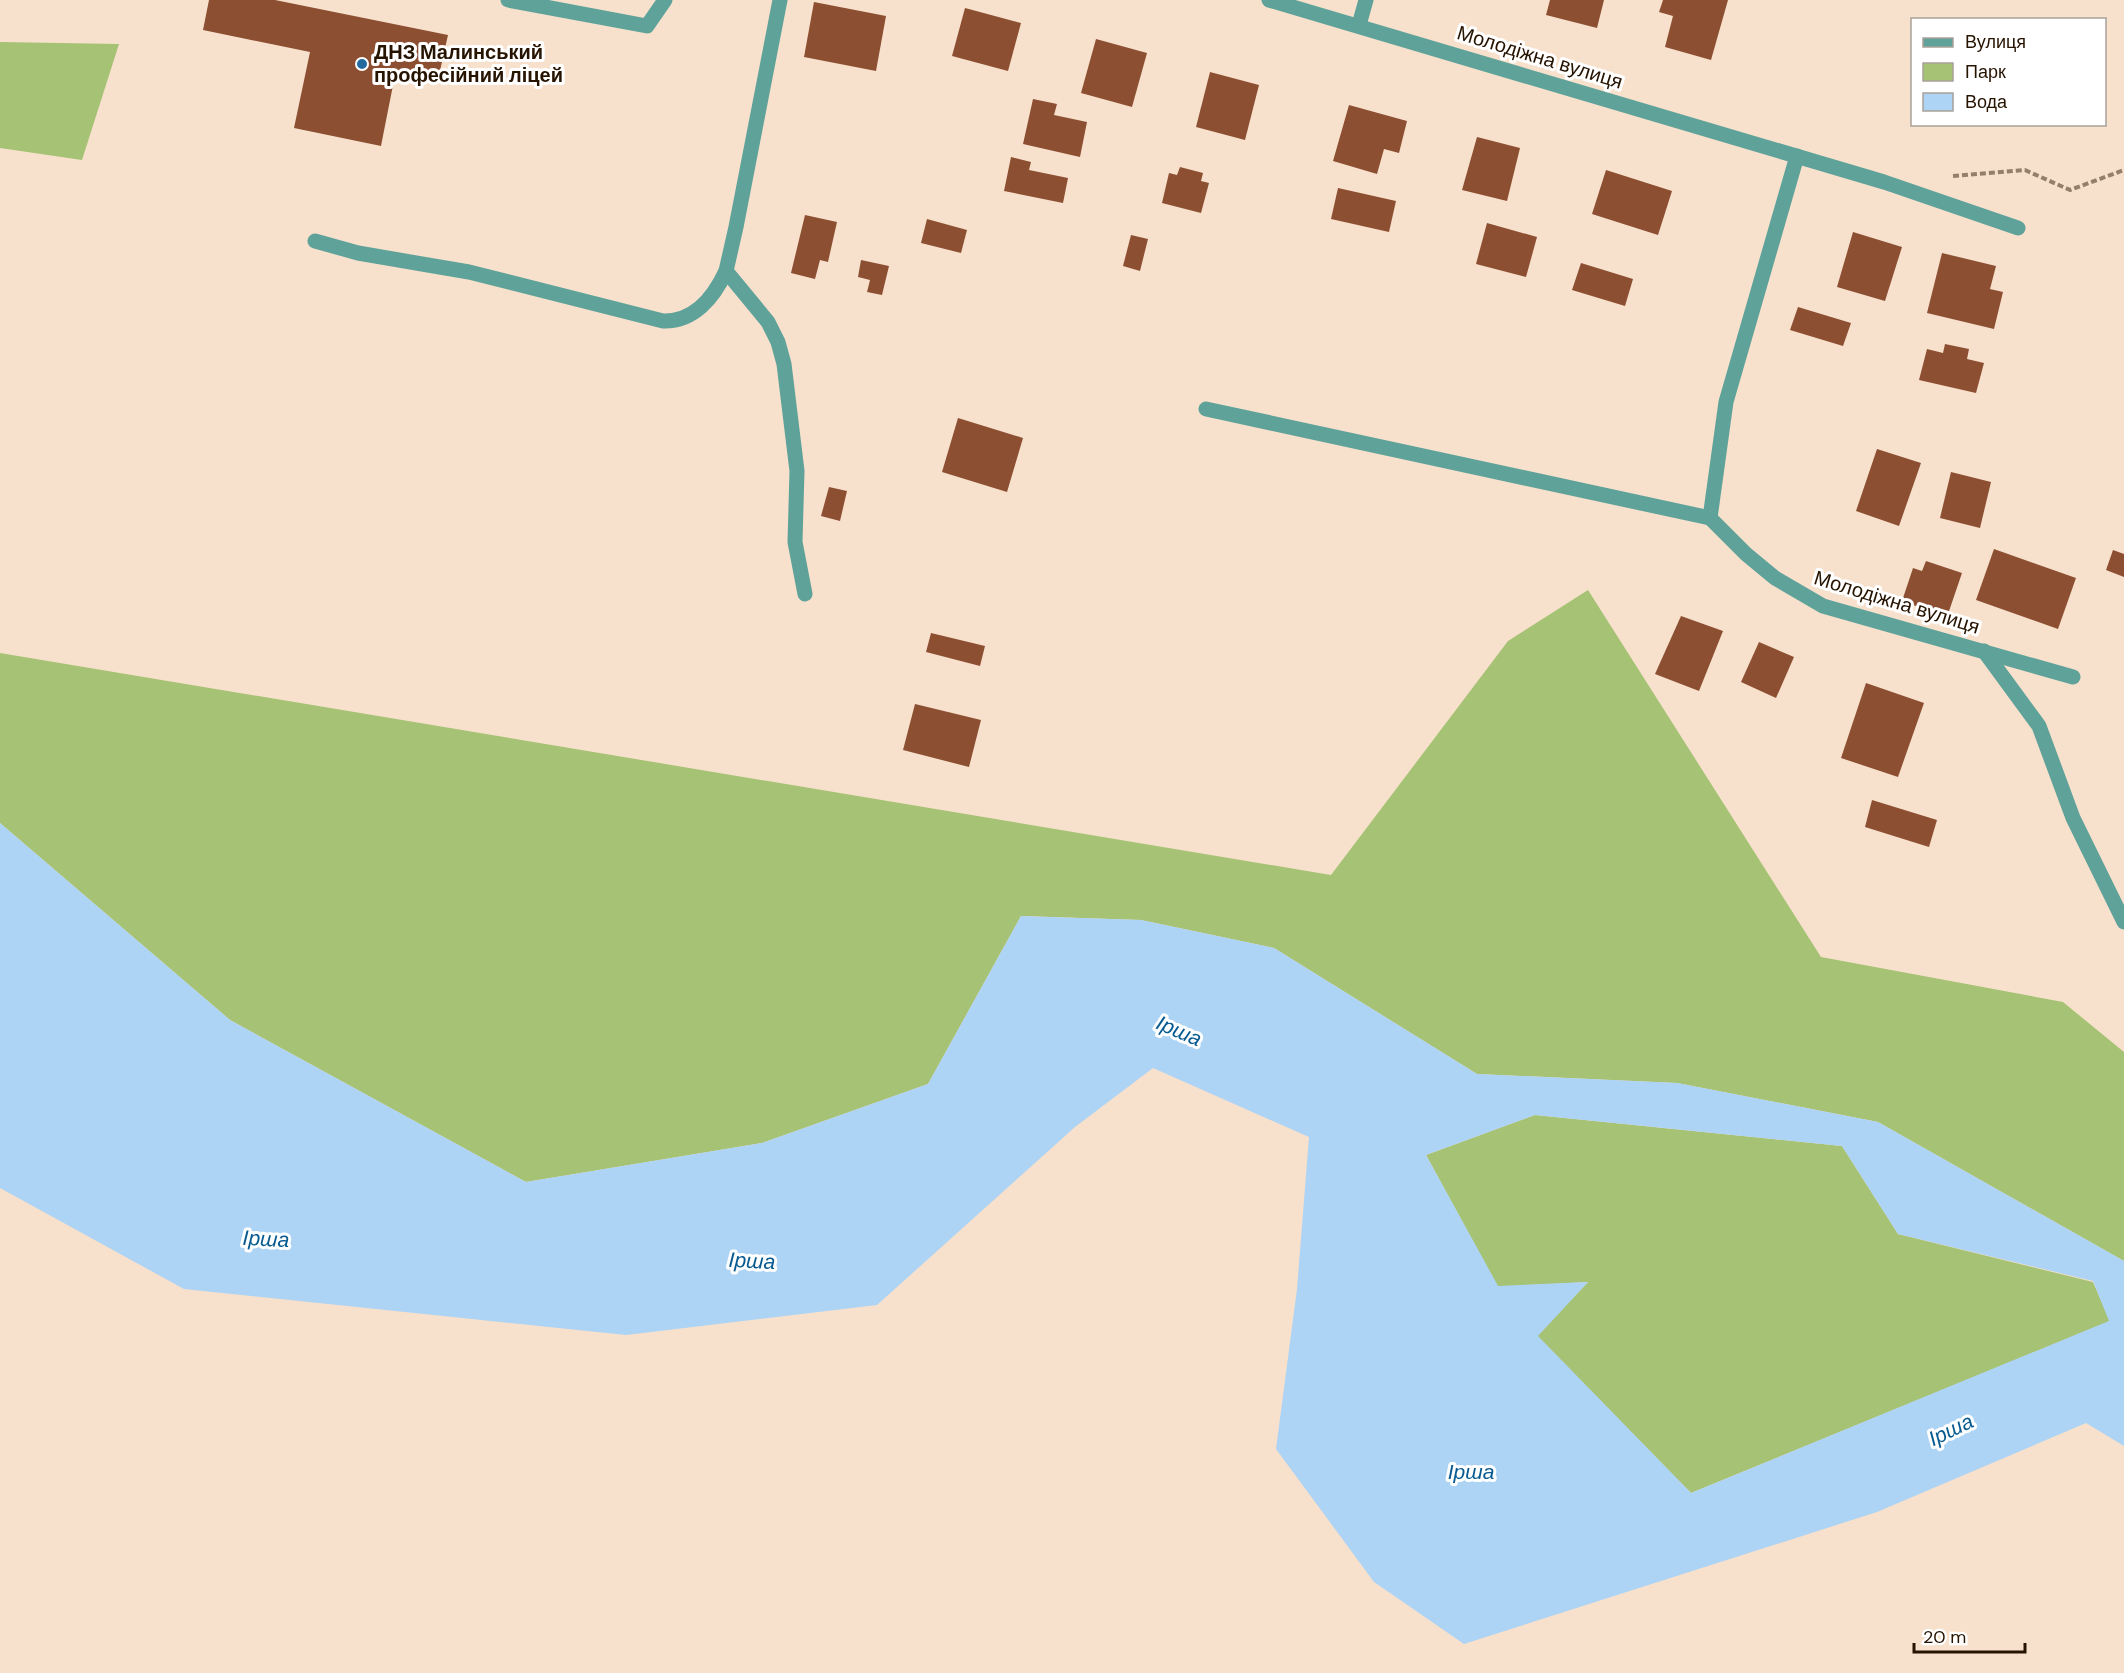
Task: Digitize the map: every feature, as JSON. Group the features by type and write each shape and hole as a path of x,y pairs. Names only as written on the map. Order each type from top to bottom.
{"street":[{"path":"508,0 647,26 665,0"},
{"path":"315,241 358,253 469,272 663,321 686,318 717,289 726,271 780,0"},
{"name":"Молодіжна вулиця","path":"1269,0 1797,156 2018,228"},
{"path":"1359,25 1366,0"},
{"path":"1206,409 1710,518 1726,402 1797,156"},
{"path":"726,271 768,322 778,342 784,364 797,471 795,542 806,594"},
{"name":"Молодіжна вулиця","path":"1710,518 1746,554 1775,578 1823,606 2073,677"},
{"path":"1984,651 2039,726 2073,818 2124,922"}],"path":[{"path":"1942,177 2025,170 2070,190 2124,170"}],"green space":[{"path":"0,42 119,44 82,160 0,148"},
{"path":"1588,590 1821,957 2063,1002 2124,1052 2124,1261 1878,1122 1677,1083 1477,1074 1274,948 1141,920 1021,916 928,1084 762,1143 526,1182 230,1020 0,823 0,653 1331,875 1508,641"},
{"path":"1535,1115 1842,1146 1898,1234 2093,1282 2110,1321 1691,1493 1537,1336 1588,1282 1498,1287 1426,1155"}],"water":[{"name":"Ірша","path":"0,823 230,1020 526,1182 762,1143 928,1084 1021,916 1141,920 1274,948 1477,1074 1677,1083 1878,1122 2124,1261 2124,1446 2086,1423 1877,1512 1464,1644 1374,1582 1276,1449 1297,1289 1309,1137 1153,1068 1075,1127 877,1305 626,1335 184,1289 0,1188","holes":["1535,1115 1842,1146 1898,1234 2093,1281 2109,1321 1691,1493 1538,1336 1588,1282 1498,1286 1426,1155"]}],"building":[{"path":"209,0 275,0 448,35 437,84 395,75 381,146 294,128 310,52 203,30"},
{"path":"1550,0 1604,0 1597,28 1546,15"},
{"path":"1663,0 1728,0 1711,60 1665,47 1673,16 1659,12"},
{"path":"814,2 886,16 876,71 804,57"},
{"path":"965,8 1021,23 1008,71 952,56"},
{"path":"1096,39 1147,53 1132,107 1081,93"},
{"path":"1210,72 1259,85 1245,140 1196,127"},
{"path":"1033,99 1057,104 1054,115 1087,122 1080,157 1023,144"},
{"path":"1349,105 1407,121 1399,153 1384,149 1377,174 1333,161"},
{"path":"1477,137 1520,148 1507,201 1462,190"},
{"path":"1011,157 1031,162 1029,170 1068,178 1063,203 1004,191"},
{"path":"1180,167 1203,173 1201,181 1209,183 1201,213 1162,203 1169,173 1177,175"},
{"path":"1606,170 1672,191 1658,235 1592,214"},
{"path":"1338,188 1396,201 1389,232 1331,219"},
{"path":"805,215 837,222 828,262 820,260 815,279 791,273"},
{"path":"927,219 967,230 961,253 921,243"},
{"path":"1487,223 1537,237 1526,277 1476,264"},
{"path":"1853,232 1902,247 1885,301 1837,287"},
{"path":"1131,235 1148,239 1140,271 1123,266"},
{"path":"1942,253 1996,266 1990,289 2003,292 1994,329 1927,313"},
{"path":"861,260 889,266 882,295 867,292 870,280 858,277"},
{"path":"1581,263 1633,279 1625,306 1572,290"},
{"path":"1798,307 1851,323 1843,346 1790,330"},
{"path":"1945,344 1969,349 1967,359 1984,363 1976,393 1919,380 1927,349 1943,353"},
{"path":"958,418 1023,438 1007,492 942,472"},
{"path":"1877,449 1921,463 1899,526 1856,511"},
{"path":"1951,472 1991,482 1980,528 1940,518"},
{"path":"829,487 847,491 840,521 821,516"},
{"path":"1994,549 2076,578 2058,629 1976,600"},
{"path":"2113,550 2124,554 2124,577 2106,570"},
{"path":"1926,561 1962,573 1947,617 1902,601 1913,568 1922,571"},
{"path":"1681,616 1723,631 1699,691 1655,674"},
{"path":"931,633 985,646 980,666 926,652"},
{"path":"1759,642 1794,657 1776,698 1741,682"},
{"path":"1866,683 1924,703 1898,777 1841,758"},
{"path":"915,704 981,720 969,767 903,750"},
{"path":"1872,800 1937,820 1929,847 1865,827"}],"place":[{"name":"ДНЗ Малинський професійний ліцей","path":"362,64"}]}
